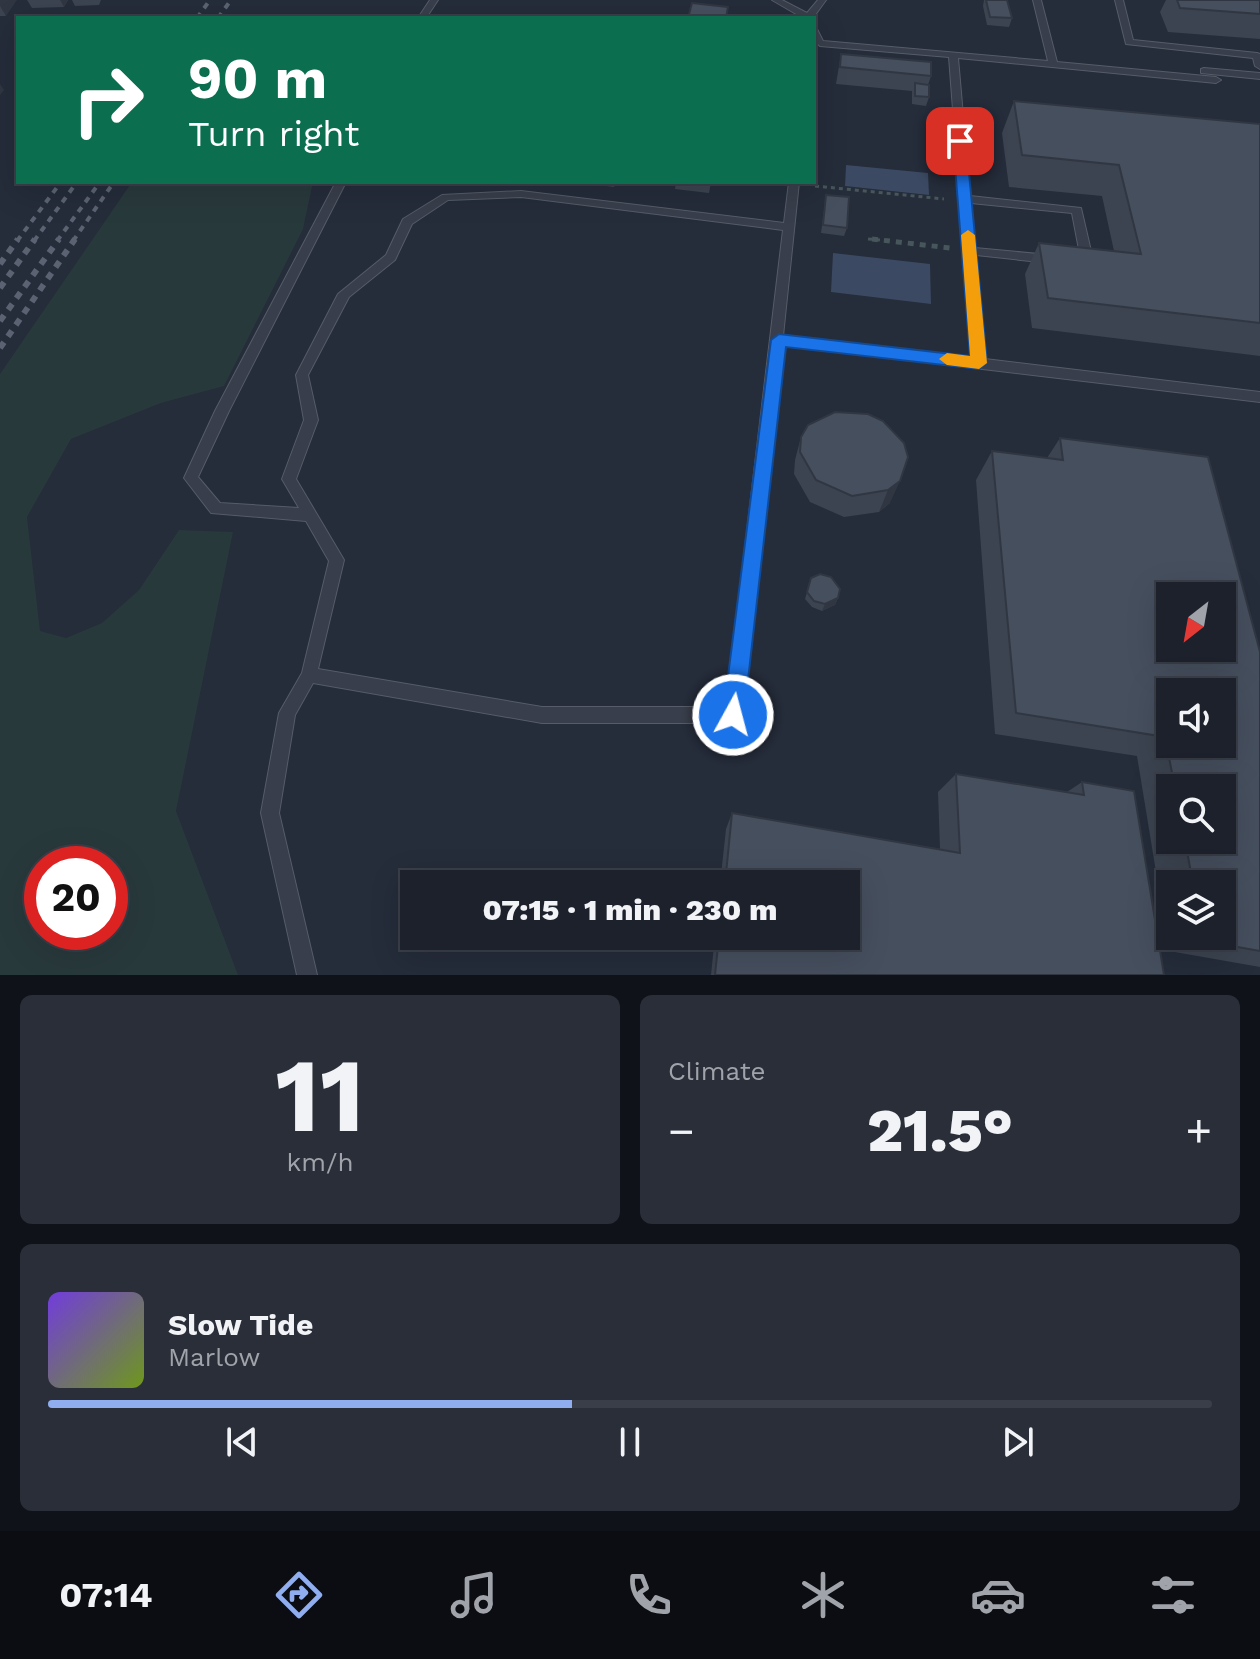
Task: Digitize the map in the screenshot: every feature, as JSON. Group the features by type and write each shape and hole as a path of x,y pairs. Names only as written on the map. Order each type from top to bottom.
{"lane":[{"path":"776,0 807,16"},
{"path":"810,16 822,0"},
{"path":"1037,0 1053,64"},
{"path":"1119,0 1129,42 1259,60"},
{"path":"816,35 820,43"},
{"path":"816,50 820,43"},
{"path":"820,43 1216,80"},
{"path":"953,55 979,363"},
{"path":"1129,71 1156,67 1260,76"},
{"path":"309,515 216,509 191,478 222,411 340,184"},
{"path":"309,675 542,715 733,715 779,340 794,184"},
{"path":"307,975 270,813 287,713 309,675 337,560 289,479 311,420 302,375 344,294 391,257 407,222 446,197 524,188 789,227"},
{"path":"965,200 1077,210 1088,264 1073,262"},
{"path":"970,251 1059,260"},
{"path":"779,340 1260,397"}],"path":[{"path":"804,184 965,200"},
{"path":"868,239 970,251"}],"shaded area":[{"path":"131,184 313,184 303,229 224,386 161,403 71,439 27,517 40,631 66,638 102,623 139,590 179,530 233,532 176,811 238,975 0,975 0,374"}],"water":[{"path":"846,165 928,173 929,195 845,186"},
{"path":"833,253 930,264 931,304 831,292"}],"building":[{"path":"986,0 1007,0 1012,18 990,17"},
{"path":"1177,0 1260,0 1260,14 1180,8"},
{"path":"692,3 728,7 726,16 689,16"},
{"path":"841,54 931,62 931,76 840,67"},
{"path":"915,83 929,85 929,97 915,96"},
{"path":"1014,101 1260,124 1260,323 1048,298 1039,243 1141,254 1119,165 1022,155"},
{"path":"826,195 849,197 847,228 823,225"},
{"path":"835,412 868,414 883,421 904,443 908,457 900,481 888,490 852,496 816,480 800,452 801,437 808,425"},
{"path":"1060,438 1208,457 1260,652 1260,951 1236,947 1236,870 1190,870 1188,854 1236,854 1236,774 1172,774 1169,758 1236,758 1236,678 1156,678 1156,736 1016,713 992,451 1063,460"},
{"path":"820,574 831,577 840,589 838,598 825,604 814,601 807,592 811,578"},
{"path":"956,774 1084,795 1082,782 1134,791 1156,926 1156,950 1160,950 1164,975 715,975 718,950 860,950 860,870 726,870 732,813 960,853"}],"railway":[{"path":"198,16 210,0"},
{"path":"219,16 231,0"},
{"path":"17,241 60,184"},
{"path":"34,241 76,184"},
{"path":"57,241 99,184"},
{"path":"73,241 113,184"},
{"path":"0,264 18,239"},
{"path":"0,288 35,239"},
{"path":"0,321 59,239"},
{"path":"0,348 75,239"}],"slow traffic":[{"path":"947,359 979,363 968,235"}],"route":[{"path":"733,715 779,340 979,363 960,141"}]}
